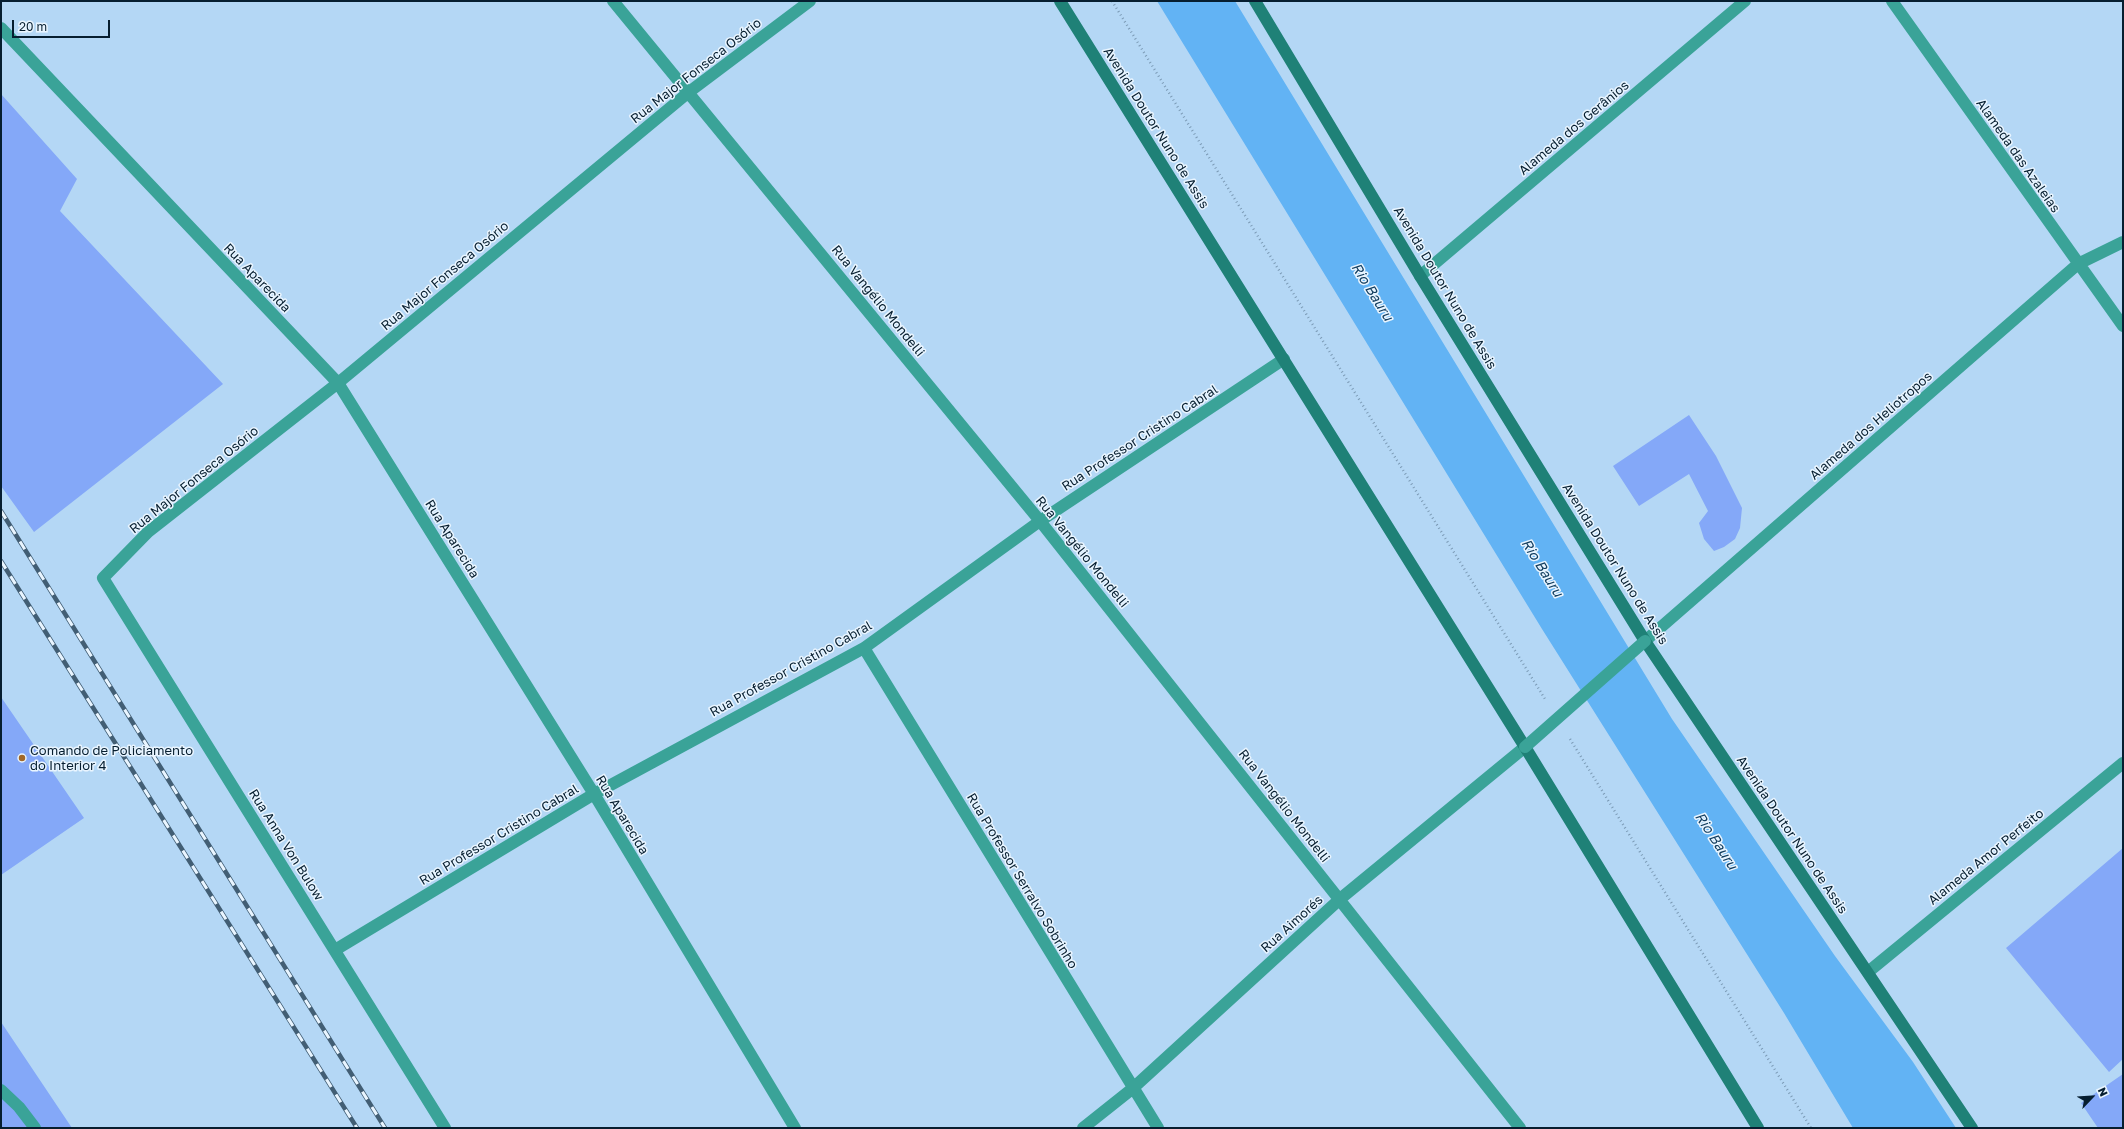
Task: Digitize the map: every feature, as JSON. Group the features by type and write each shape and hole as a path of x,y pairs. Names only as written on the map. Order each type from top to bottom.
{"main road":[{"name":"Avenida Doutor Nuno de Assis","path":"1060,1 1525,747 1758,1128"},
{"name":"Avenida Doutor Nuno de Assis","path":"1255,1 1420,276 1645,641 1972,1128"}],"street":[{"name":"Rua Vangélio Mondelli","path":"613,1 1040,521 1520,1128"},
{"name":"Rua Major Fonseca Osório","path":"103,578 148,532 338,383 689,92 810,1"},
{"name":"Alameda dos Gerânios","path":"1420,276 1745,1"},
{"name":"Alameda das Azaleias","path":"1892,1 2123,326"},
{"name":"Rua Aparecida","path":"1,28 338,383 594,794 795,1128"},
{"name":"Alameda dos Heliotropos","path":"1525,747 2078,264 2123,242"},
{"name":"Rua Professor Cristino Cabral","path":"335,950 594,794 864,648 1040,521 1284,359"},
{"name":"Rua Anna Von Bulow","path":"103,578 444,1128"},
{"name":"Rua Professor Serralvo Sobrinho","path":"864,648 1132,1089 1158,1128"},
{"name":"Rua Aimorés","path":"1083,1128 1132,1089 1340,899 1525,747"},
{"name":"Alameda Amor Perfeito","path":"1868,972 2123,763"},
{"path":"1,1090 19,1107 35,1128"}],"path":[{"path":"1112,1 1546,700"},
{"path":"1567,734 1811,1128"}],"water":[{"name":"Rio Bauru","path":"1157,1 1235,1 1672,719 1835,956 1913,1062 1956,1128 1853,1128 1784,1013 1542,629"}],"building":[{"path":"1,94 77,179 60,211 223,384 34,532 1,486"},
{"path":"1689,415 1716,456 1742,508 1740,528 1735,539 1724,547 1714,551 1704,539 1699,523 1708,511 1689,474 1639,506 1613,466"},
{"name":"Comando de Policiamento do Interior 4","path":"1,697 84,818 1,875"},
{"path":"2123,848 2123,1059 2109,1072 2006,948"},
{"path":"1,1022 72,1128 1,1128"},
{"path":"2123,1074 2123,1128 2098,1128 2081,1103"}],"railway":[{"path":"1,511 385,1128"},
{"path":"1,561 357,1128"}],"place":[{"name":"Comando de Policiamento do Interior 4","path":"22,758"}]}
